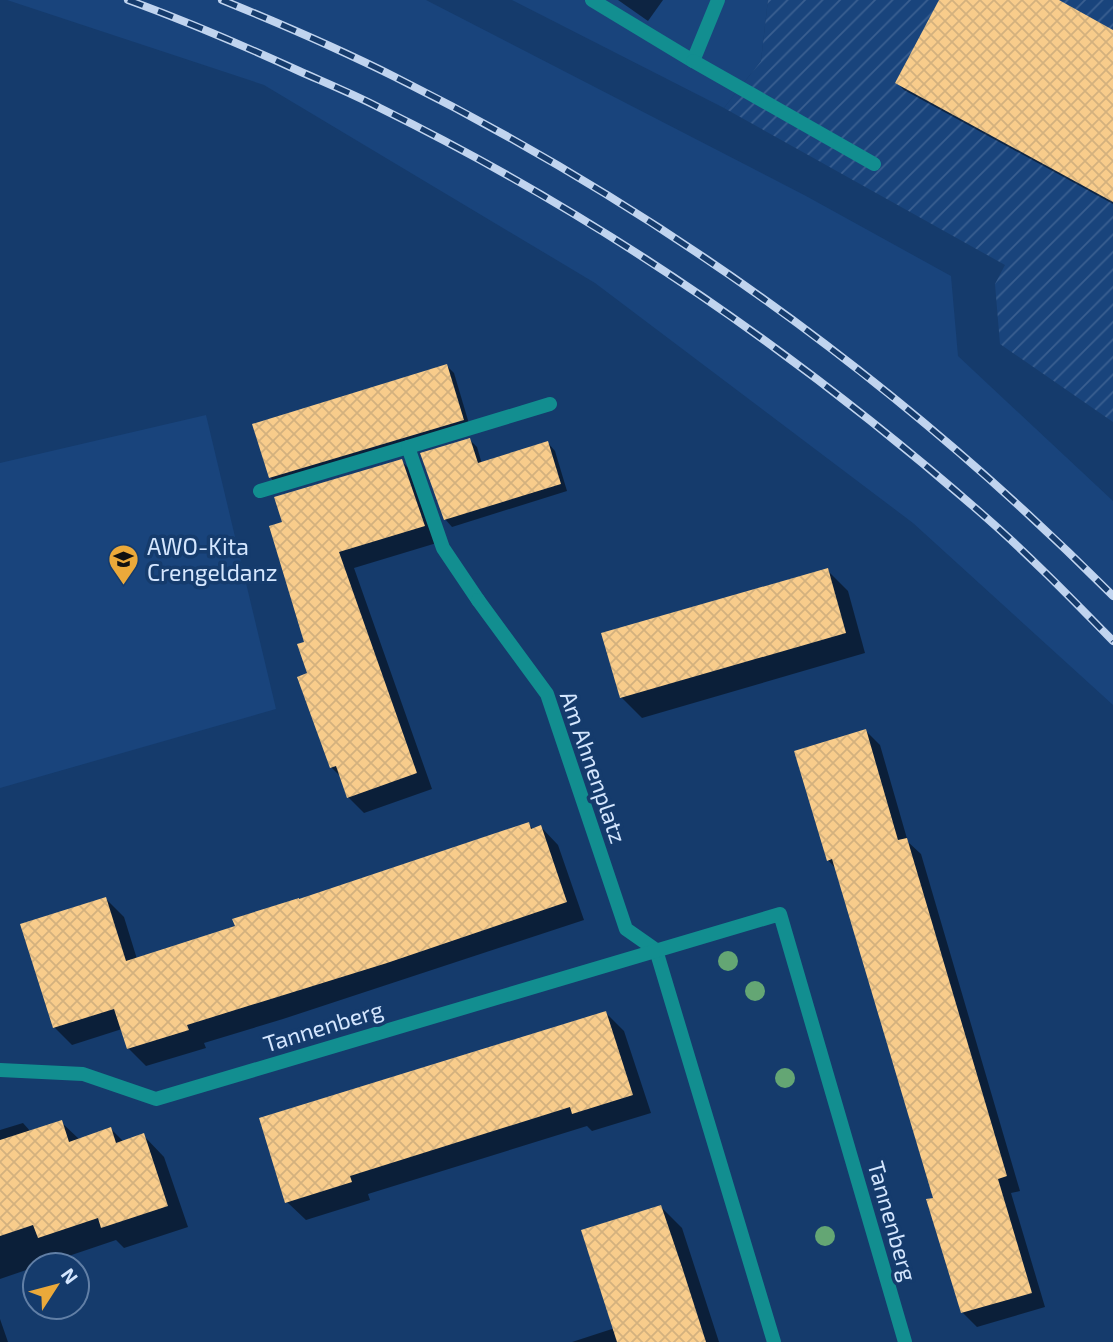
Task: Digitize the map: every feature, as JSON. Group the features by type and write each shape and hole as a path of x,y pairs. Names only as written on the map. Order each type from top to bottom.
{"street":[{"path":"592,0 693,61 874,163"},
{"path":"693,61 718,0"},
{"path":"260,491 550,404"},
{"name":"Am Ahnenplatz","path":"408,447 443,548 547,694 625,929 656,950"},
{"name":"Tannenberg","path":"0,1070 83,1073 156,1099 780,914 905,1342"},
{"path":"656,950 774,1342"}],"shaded area":[{"path":"7,0 426,0 806,196 951,276 958,356 1113,501 1113,705 913,523 595,283 264,85"},
{"path":"512,0 768,0 761,61 724,108"},
{"path":"768,0 1113,0 1113,422 1000,344 995,284 1005,265 724,108 761,61"},
{"name":"AWO-Kita Crengeldanz","path":"206,415 276,709 0,788 0,463"}],"building":[{"path":"939,0 1059,0 1113,30 1113,202 895,83"},
{"path":"447,364 464,420 269,478 252,424"},
{"path":"470,438 478,463 548,441 561,484 444,520 420,453"},
{"path":"402,459 425,526 339,552 417,773 347,798 336,766 330,768 297,677 307,673 297,644 304,642 269,526 282,522 274,497"},
{"path":"828,568 846,633 620,698 601,633"},
{"path":"866,729 898,840 907,838 1007,1176 998,1179 1032,1293 961,1313 926,1199 933,1198 832,859 827,861 794,751"},
{"path":"529,822 531,829 541,825 567,902 387,963 187,1025 189,1030 127,1049 114,1009 53,1028 20,924 106,897 126,961 235,926 232,919"},
{"path":"606,1011 633,1095 572,1114 570,1107 350,1176 352,1182 285,1203 259,1118"},
{"path":"62,1120 69,1142 111,1127 116,1143 144,1133 168,1206 101,1228 98,1218 38,1238 33,1225 0,1236 0,1140"},
{"path":"661,1205 706,1342 617,1342 581,1230"}],"railway":[{"path":"128,0 235,43 370,103 460,149 617,241 768,343 912,454 1015,544 1113,641"},
{"path":"222,0 353,57 494,129 684,244 775,307 864,374 950,445 1033,519 1113,596"}],"place":[{"name":"AWO-Kita Crengeldanz","path":"124,586"}]}
